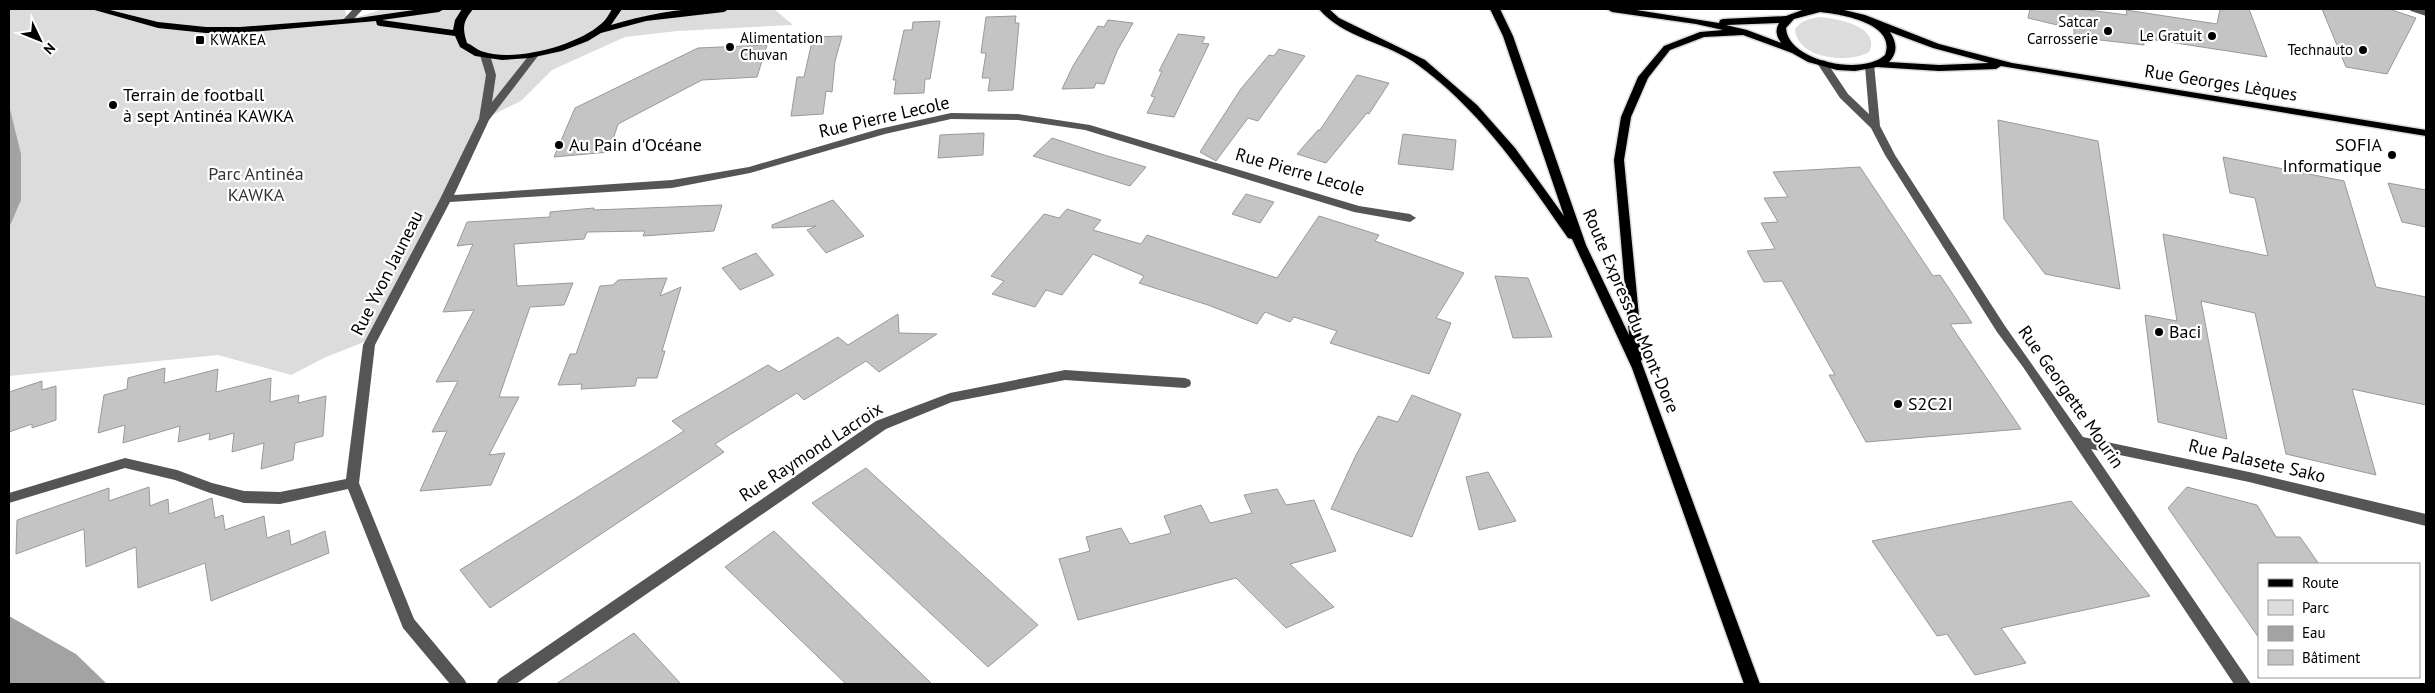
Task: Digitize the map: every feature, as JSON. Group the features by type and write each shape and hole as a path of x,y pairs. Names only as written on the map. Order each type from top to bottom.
{"main road":[{"path":"96,9 158,25 206,30 240,30 358,21 416,26 457,33"},
{"path":"358,21 439,9"},
{"path":"468,9 458,23 457,33 461,42 471,50 485,55 508,58 533,56 558,50 581,41 600,30 610,21 617,9"},
{"path":"600,30 645,18 724,9"},
{"path":"1324,9 1336,20 1421,62 1473,107 1511,150 1580,245"},
{"name":"Route Express du Mont-Dore","path":"1495,9 1508,36 1580,245 1638,368 1752,684"},
{"path":"1612,9 1643,11 1744,32 1796,52"},
{"name":"Rue Georges Lèques","path":"1786,19 1800,12 1820,9 1837,10 1936,46 2011,66 2426,133"},
{"path":"1696,21 1755,22 1786,19"},
{"path":"1786,19 1782,26 1782,34 1787,43 1796,52"},
{"path":"1871,22 1883,30 1890,40 1892,50 1887,58 1874,65"},
{"path":"1638,368 1619,160 1626,117 1644,77 1667,48 1703,34 1744,32"},
{"name":"Rue Georges Lèques","path":"1796,52 1822,64 1847,68 1874,65 1939,68 2011,66"}],"street":[{"path":"347,21 358,9"},
{"path":"2414,9 2426,13"},
{"name":"Rue Yvon Jauneau","path":"484,118 491,75 485,55"},
{"name":"Rue Yvon Jauneau","path":"459,684 408,622 352,483 369,345 446,199 484,118 533,56"},
{"name":"Rue Georgette Mourin","path":"1822,64 1844,96 1875,126 1890,155 1962,264 2001,329 2243,684"},
{"name":"Rue Georgette Mourin","path":"1874,65 1875,126"},
{"name":"Rue Pierre Lecole","path":"446,199 672,184 750,170 883,131 951,116 1018,117 1086,127 1358,209 1410,218"},
{"name":"Rue Raymond Lacroix","path":"504,684 882,425 950,398 1065,375 1184,384"},
{"name":"Rue Palasete Sako","path":"2079,441 2249,477 2426,520"},
{"path":"9,498 125,463 177,475 210,488 244,497 280,498 352,483"}],"green space":[{"name":"Parc Antinéa KAWKA","path":"9,9 345,9 347,21 383,9 774,9 793,25 677,31 625,37 552,70 521,101 484,119 372,339 326,357 291,375 218,355 9,376"},
{"path":"1819,17 1835,19 1855,25 1863,30 1869,36 1871,43 1869,52 1860,56 1837,58 1814,53 1804,47 1798,39 1795,29 1809,19"}],"water":[{"path":"9,105 21,154 21,200 9,228"},
{"path":"9,616 76,654 107,684 9,684"}],"building":[{"path":"2030,9 2080,9 2127,15 2126,10 2217,24 2220,9 2249,9 2267,57 2143,38 2144,45 2074,37 2074,29 2028,18"},
{"name":"Technauto","path":"2322,9 2389,9 2416,18 2387,74 2346,67"},
{"path":"1016,16 1015,23 1019,23 1013,90 988,91 990,78 982,78 986,53 981,53 986,17"},
{"path":"1108,20 1133,23 1117,51 1104,84 1096,83 1094,88 1062,89 1073,66 1098,26 1104,27"},
{"path":"940,21 930,79 925,79 924,93 894,94 896,80 893,80 904,30 912,30 913,22"},
{"path":"1178,34 1205,37 1202,43 1209,44 1174,117 1147,113 1155,97 1151,96 1162,71 1159,71"},
{"path":"842,36 835,61 832,92 826,91 823,114 791,116 797,77 804,77 813,37"},
{"path":"767,45 757,77 702,80 618,124 609,152 554,157 575,108 698,48"},
{"path":"1279,49 1305,56 1258,121 1248,118 1216,161 1200,152 1240,90 1269,55 1274,56"},
{"path":"1357,75 1389,83 1369,114 1367,113 1326,163 1297,154 1320,130"},
{"path":"1998,120 2098,141 2120,289 2045,274 2004,219"},
{"path":"984,133 983,155 938,158 940,135"},
{"path":"1403,134 1456,140 1453,170 1398,164"},
{"path":"1052,138 1146,167 1130,186 1033,156"},
{"path":"2223,157 2344,181 2376,287 2426,297 2426,405 2352,389 2376,475 2286,454 2255,313 2201,301 2227,439 2158,422 2145,315 2177,321 2163,234 2268,256 2255,198 2230,193"},
{"path":"1860,167 1933,276 1940,275 1972,323 1950,324 2021,429 1866,442 1829,375 1835,375 1782,281 1764,282 1747,251 1775,249 1761,223 1778,222 1764,198 1788,197 1773,172"},
{"path":"2388,183 2426,190 2426,227 2402,222"},
{"path":"1246,194 1274,202 1260,223 1232,214"},
{"path":"833,200 864,236 826,253 807,230 816,226 772,228 772,225"},
{"path":"722,205 714,231 643,236 645,231 587,232 584,239 514,244 517,286 573,283 564,305 530,307 499,397 519,397 489,455 505,453 491,485 420,491 447,431 432,432 458,381 436,382 474,310 443,312 473,244 457,246 467,222 550,217 550,212 594,208 594,210"},
{"path":"1067,209 1101,220 1093,230 1141,244 1147,235 1277,278 1319,216 1379,235 1375,241 1464,273 1436,318 1451,323 1429,374 1330,343 1337,331 1294,317 1290,322 1265,312 1257,324 1208,305 1139,283 1144,276 1093,254 1062,295 1046,290 1035,307 992,294 1004,281 991,276 1044,214 1059,218"},
{"path":"756,253 774,275 740,290 722,268"},
{"path":"1495,276 1528,278 1552,337 1513,338"},
{"path":"667,278 660,296 681,287 662,351 665,351 657,378 637,378 635,386 581,389 582,384 558,385 570,354 576,354 600,286 613,285 618,280"},
{"path":"898,314 899,333 937,334 879,372 866,361 804,400 797,393 715,444 724,452 490,608 460,570 684,431 672,421 768,365 779,372 838,337 848,345"},
{"path":"165,368 164,383 218,369 216,392 271,378 270,402 299,395 298,403 326,396 323,436 295,443 293,460 261,469 264,443 232,452 234,433 209,440 210,433 178,442 180,426 123,443 125,425 98,433 104,395 127,389 128,378"},
{"path":"42,381 42,390 56,386 56,420 32,428 32,424 9,432 9,392"},
{"path":"1412,395 1461,414 1412,537 1331,509 1356,455 1378,416 1398,422"},
{"path":"866,468 1038,625 988,667 812,503"},
{"path":"1488,472 1516,521 1479,530 1466,477"},
{"path":"149,487 150,506 168,499 169,514 212,498 215,518 223,515 225,530 264,516 267,538 289,530 291,545 325,531 329,553 211,601 205,563 138,588 136,547 86,567 84,529 16,554 17,520 109,488 109,501"},
{"path":"2187,487 2257,505 2276,537 2300,537 2318,563 2258,563 2258,637 2168,508"},
{"path":"1277,489 1286,505 1314,500 1336,551 1290,564 1334,607 1286,628 1236,578 1078,620 1059,559 1090,551 1086,537 1121,528 1130,544 1171,533 1164,516 1201,505 1210,523 1252,513 1244,495"},
{"path":"2071,501 2150,596 2001,628 2026,663 1975,675 1947,634 1937,636 1872,541"},
{"path":"774,531 932,684 846,684 725,567"},
{"path":"634,633 681,684 556,684"}],"place":[{"name":"Satcar Carrosserie","path":"2108,31"},
{"name":"Le Gratuit","path":"2212,36"},
{"name":"KWAKEA","path":"200,40"},
{"name":"Alimentation Chuvan","path":"730,47"},
{"name":"Technauto","path":"2363,50"},
{"name":"Terrain de football à sept Antinéa KAWKA","path":"113,105"},
{"name":"Au Pain d'Océane","path":"559,145"},
{"name":"SOFIA Informatique","path":"2392,155"},
{"name":"Baci","path":"2159,332"},
{"name":"S2C2I","path":"1898,404"}]}
